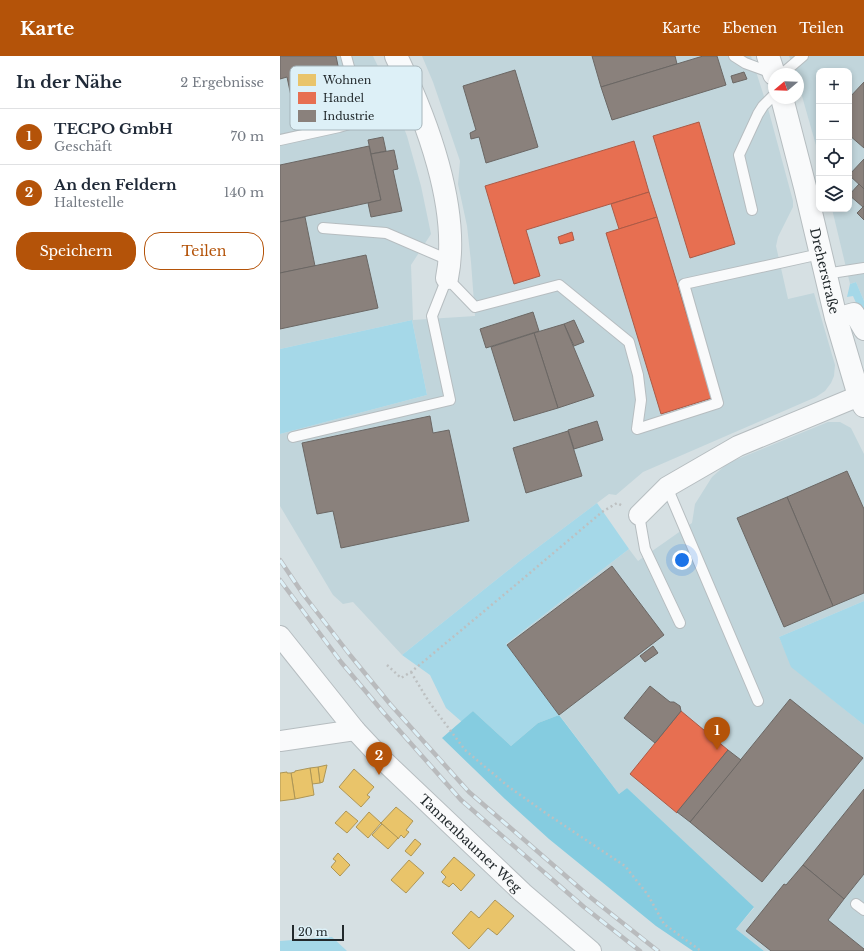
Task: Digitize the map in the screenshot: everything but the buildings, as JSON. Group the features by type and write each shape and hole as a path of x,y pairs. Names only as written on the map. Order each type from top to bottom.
{"main road":[{"path":"396,56 400,66"},
{"path":"768,56 772,68"},
{"name":"Dreherstraße","path":"784,104 836,318 862,401"},
{"path":"422,116 438,166 447,205 450,238 449,270"}],"street":[{"path":"836,318 854,313 864,330"},
{"name":"Dreherstraße","path":"639,515 667,487 738,446 862,401"},
{"name":"Tannenbaumer Weg","path":"280,636 355,730 385,762 523,893 591,951"},
{"path":"280,742 355,730"}],"lane":[{"path":"346,56 349,66"},
{"path":"734,56 745,63 768,72"},
{"path":"789,68 803,56"},
{"path":"752,210 739,155 758,114 768,101"},
{"path":"280,140 321,130"},
{"path":"323,228 386,234 449,270 475,306 559,285 629,342 638,375 641,400 637,429 718,404 684,284 822,264 864,268"},
{"path":"293,437 450,400 432,316 449,270"},
{"path":"667,487 758,701"},
{"path":"639,515 645,549 680,623"}],"path":[{"path":"387,665 401,678 411,672 602,512 617,503 639,515"},
{"path":"411,672 429,702 464,750 509,787 625,866 648,895 664,924 701,951"}],"shaded area":[{"path":"280,56 373,56 378,66 290,66 290,130 405,130 421,186 431,234 411,265 413,320 475,316 467,226 458,184 460,161 433,82 422,56 751,56 769,112 793,201 793,207 778,237 776,246 788,299 814,293 835,365 834,376 831,383 825,391 816,397 643,472 616,495 609,494 521,560 402,655 353,602 343,604 333,595 280,506 280,434 427,395 412,320 280,349"},
{"path":"789,56 864,56 864,301 856,282 850,284 833,212 852,212 852,68 816,68 816,145 804,103 804,68 793,68"},
{"path":"856,282 864,301 864,321 853,296 847,297 850,284"},
{"path":"412,320 427,395 280,434 280,349"},
{"path":"828,422 840,422 851,428 864,454 864,601 779,637 792,667 864,725 864,951 764,951 736,929 754,908 627,788 619,794 506,644 629,549 638,561 692,523 695,504 712,477 728,463"},
{"path":"597,503 629,549 506,644 559,715 538,723 511,746 473,711 462,722 446,708 430,675 402,655 521,560"},
{"path":"864,601 864,725 791,667 779,637"},
{"path":"473,711 511,746 538,723 559,715 619,794 627,788 754,907 736,929 764,951 693,951 656,926 549,839 442,738"},
{"path":"332,937 347,951 280,951 280,941"}],"railway":[{"path":"280,560 303,594 350,655 390,704 469,792 590,897 658,951"},
{"path":"280,580 341,662 461,800 584,907 640,951"}],"place":[{"name":"TECPO GmbH","path":"717,750"},
{"name":"An den Feldern","path":"379,775"}]}
